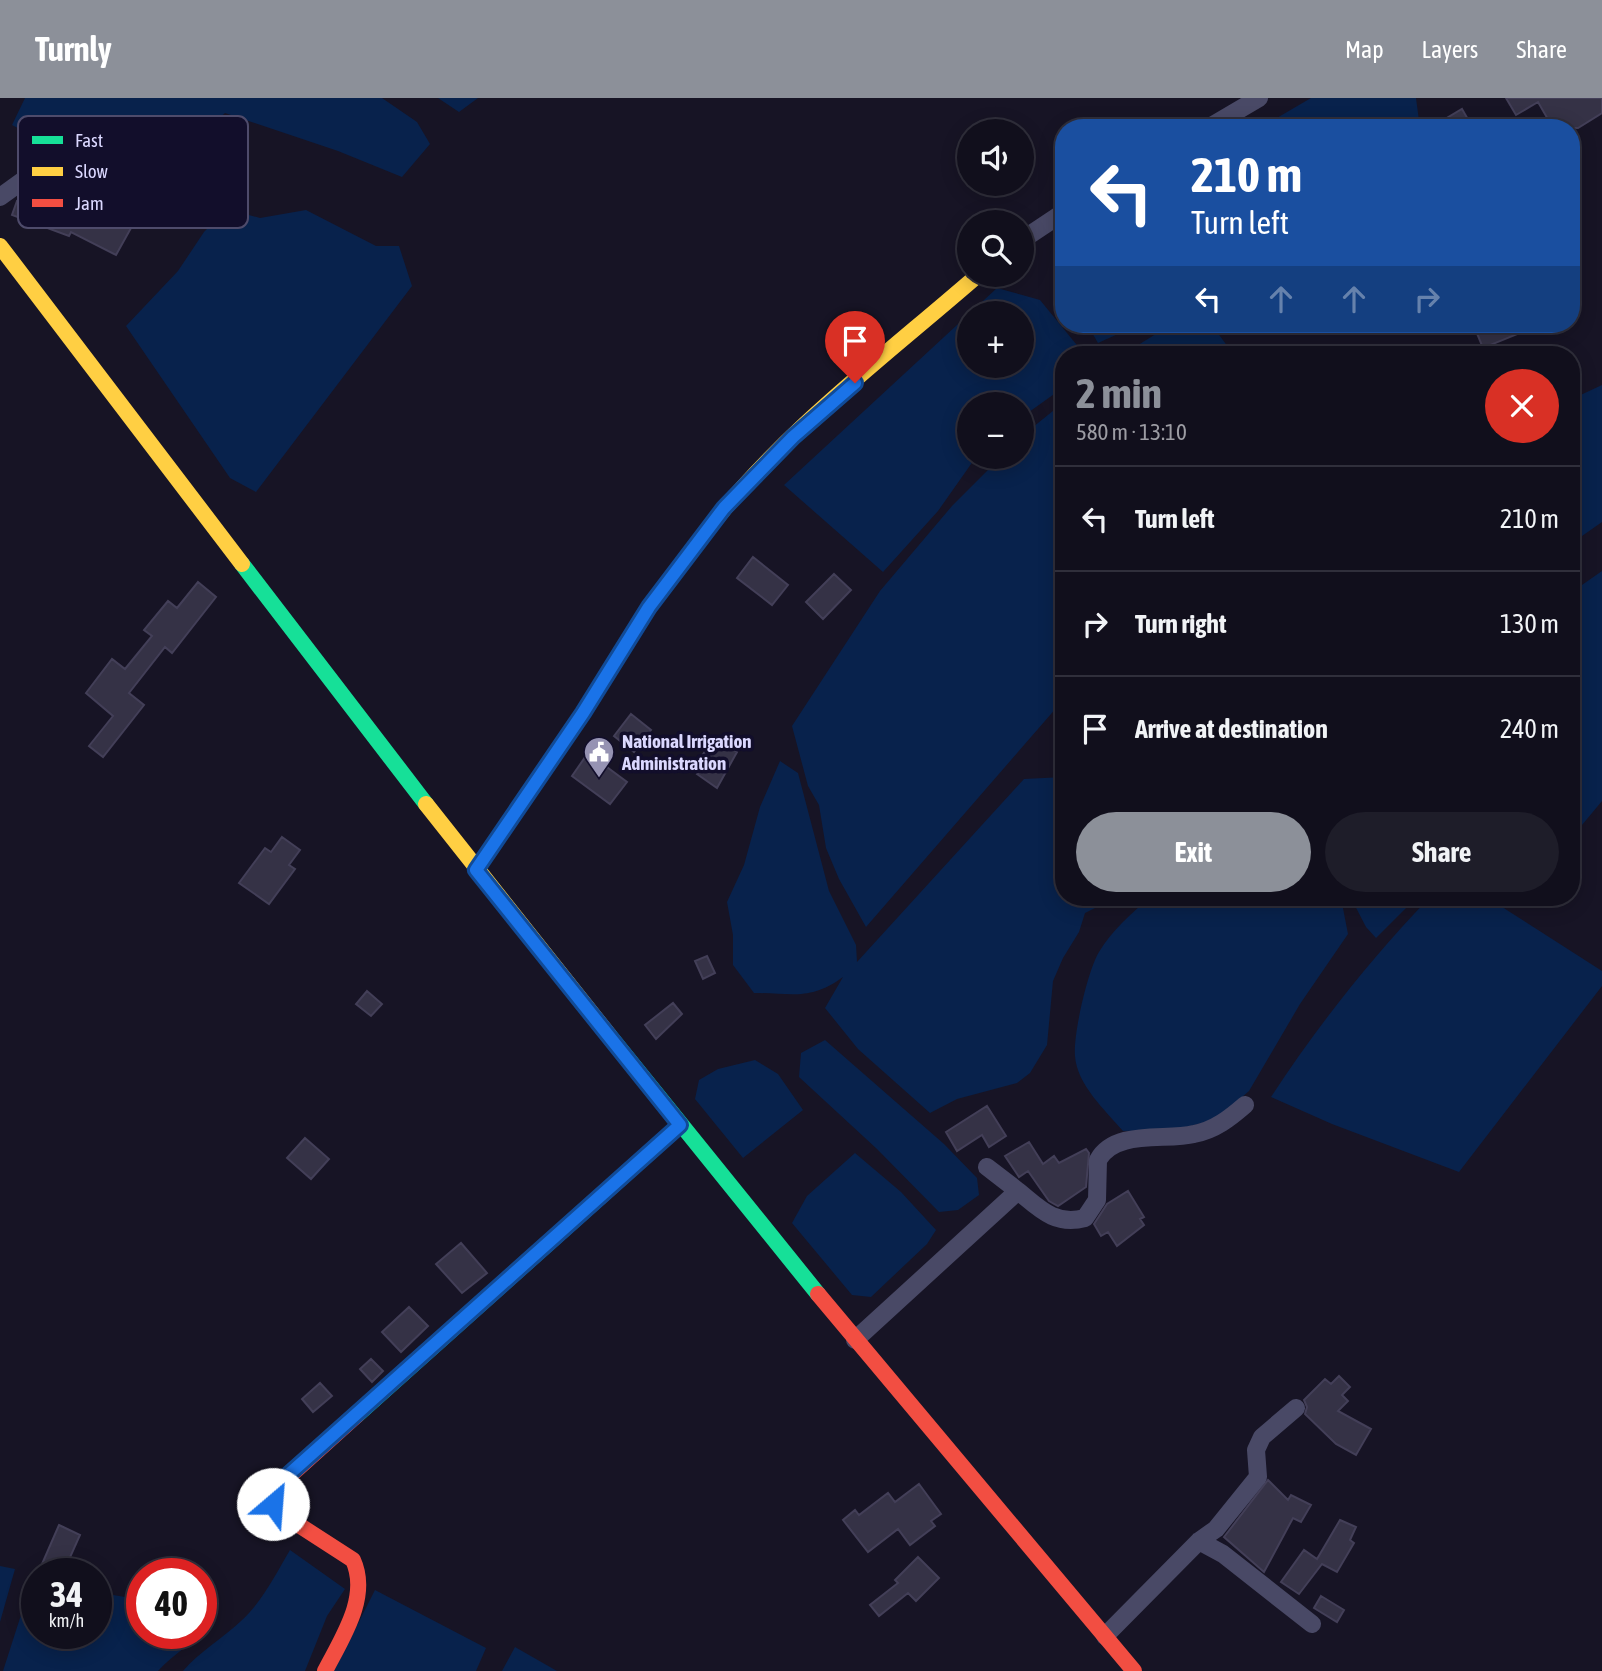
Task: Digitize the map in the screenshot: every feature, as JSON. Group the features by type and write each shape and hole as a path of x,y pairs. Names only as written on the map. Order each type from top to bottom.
{"street":[{"path":"1223,119 1259,98"},
{"path":"0,197 18,184"},
{"path":"1034,232 1055,218"},
{"path":"0,246 476,870 855,1340 1135,1671"},
{"path":"476,870 583,713 649,607 724,508 793,437 964,287"},
{"path":"987,1167 1052,1217 1065,1221 1085,1218 1097,1200 1098,1160 1110,1148 1135,1138 1203,1132 1219,1125 1245,1105"},
{"path":"326,1671 362,1587 360,1569 353,1560 288,1518 273,1504 274,1489 680,1125"},
{"path":"855,1340 1018,1191"},
{"path":"1105,1636 1199,1541 1216,1529 1258,1478 1256,1450 1262,1437 1297,1408"},
{"path":"1199,1541 1223,1554 1312,1625"}],"water":[{"path":"25,98 382,98 417,122 430,144 402,177 338,151 248,121 248,116 225,113 222,116 18,116 18,128 12,125"},
{"path":"438,98 478,98 459,112"},
{"path":"1311,98 1416,98 1419,119 1275,119"},
{"path":"306,210 376,246 399,246 412,286 256,492 230,478 126,326 178,271 208,228 248,228 248,215 260,218"},
{"path":"997,288 1040,300 1055,318 1055,333 1067,333 1078,346 1055,346 1055,393 1034,408 1034,392 957,392 957,469 968,469 938,511 883,572 784,485 957,325 957,378 1034,378 1034,301 983,301"},
{"path":"1092,333 1120,333 1098,343"},
{"path":"1157,333 1218,333 1227,346 1137,346"},
{"path":"1602,385 1602,522 1580,537 1580,395"},
{"path":"1055,409 1055,709 866,927 839,879 826,848 819,805 808,786 792,726 880,591 952,506 989,469 1034,469 1034,426"},
{"path":"1602,571 1602,801 1580,827 1580,586"},
{"path":"780,761 798,773 829,891 856,945 857,962 1024,779 1055,777 1055,906 1099,906 1085,913 1079,932 1053,981 1047,1045 1030,1073 1017,1083 957,1099 930,1113 858,1049 825,1008 843,977 810,993 754,993 733,965 733,935 727,902 744,865 760,807"},
{"path":"1141,906 1343,906 1348,934 1300,1004 1249,1091 1217,1119 1175,1130 1123,1131 1093,1097 1077,1067 1076,1033 1095,961 1110,937"},
{"path":"1355,906 1408,906 1376,938 1366,927"},
{"path":"1422,906 1500,906 1602,971 1602,986 1459,1172 1332,1124 1271,1097 1307,1044 1386,945"},
{"path":"825,1040 944,1144 977,1178 979,1195 958,1210 939,1212 877,1149 799,1077 801,1053"},
{"path":"755,1060 778,1074 803,1110 743,1158 695,1099 699,1080 718,1069"},
{"path":"855,1153 901,1192 936,1230 927,1244 871,1297 852,1295 792,1223 807,1196"},
{"path":"290,1550 345,1589 327,1616 305,1671 183,1671 207,1649 217,1649 217,1641 249,1613"},
{"path":"0,1566 15,1569 0,1622"},
{"path":"375,1590 486,1648 476,1671 334,1671"},
{"path":"112,1595 126,1597 126,1649 183,1649 158,1671 3,1671 21,1615 21,1649 112,1649"},
{"path":"515,1647 557,1671 502,1671"}],"building":[{"path":"1506,98 1602,98 1602,113 1580,127 1580,119 1548,119 1538,102 1516,115"},
{"path":"1462,109 1468,119 1445,119"},
{"path":"18,201 18,217 12,215"},
{"path":"47,228 131,228 116,255 71,232 69,236"},
{"path":"1477,333 1520,333 1488,346 1482,346"},
{"path":"753,557 788,585 772,605 737,578"},
{"path":"834,574 851,590 823,619 806,602"},
{"path":"198,582 216,597 172,653 165,647 129,693 144,705 103,757 89,746 113,716 86,693 112,659 125,669 152,636 144,630 168,601 177,608"},
{"path":"631,714 651,730 634,752 614,736"},
{"path":"714,737 737,752 717,788 697,774 707,760 702,756"},
{"name":"National Irrigation Administration","path":"588,753 627,782 610,804 572,776"},
{"path":"282,837 300,850 289,865 295,869 269,904 239,883 265,848 271,852"},
{"path":"707,956 715,973 703,979 695,961"},
{"path":"367,991 382,1004 371,1016 356,1004"},
{"path":"673,1003 682,1014 656,1039 645,1025"},
{"path":"987,1106 1006,1136 989,1147 982,1135 957,1151 946,1132"},
{"path":"305,1138 329,1159 311,1179 287,1158"},
{"path":"1029,1142 1043,1164 1054,1156 1059,1163 1086,1149 1089,1153 1086,1187 1058,1206 1049,1201 1028,1171 1019,1177 1005,1156"},
{"path":"1128,1191 1144,1217 1140,1219 1144,1225 1117,1246 1108,1232 1101,1236 1094,1224 1107,1204"},
{"path":"461,1243 487,1273 462,1293 436,1264"},
{"path":"409,1307 428,1326 401,1352 382,1332"},
{"path":"371,1359 383,1371 372,1382 360,1369"},
{"path":"1339,1376 1350,1387 1342,1395 1348,1401 1338,1411 1371,1429 1356,1455 1336,1444 1305,1414 1307,1407 1304,1400 1325,1379 1331,1384"},
{"path":"320,1383 332,1396 313,1412 302,1399"},
{"path":"1268,1480 1288,1500 1291,1495 1311,1505 1301,1522 1293,1518 1264,1572 1224,1537"},
{"path":"919,1484 941,1514 931,1521 935,1526 910,1545 898,1529 868,1552 843,1520 855,1510 859,1515 888,1493 895,1502"},
{"path":"1340,1520 1356,1527 1350,1540 1354,1543 1337,1572 1322,1564 1299,1594 1281,1582 1304,1550 1317,1559"},
{"path":"59,1525 80,1535 70,1558 45,1558"},
{"path":"918,1557 939,1578 916,1601 908,1593 879,1616 870,1605 898,1583 895,1580"},
{"path":"1321,1596 1344,1610 1337,1622 1314,1608"}],"traffic: fast":[{"path":"476,870 583,713 649,607 705,533"},
{"path":"242,564 426,804"},
{"path":"609,1035 818,1294"},
{"path":"357,1415 599,1198"}],"traffic: slow":[{"path":"0,246 242,564"},
{"path":"705,533 734,497 800,429 964,287"},
{"path":"426,804 609,1035"},
{"path":"599,1198 680,1125"}],"traffic: jam":[{"path":"818,1294 1134,1671"},
{"path":"325,1671 352,1617 358,1588 357,1574 353,1560 288,1518 273,1504 274,1490 357,1415"}],"place":[{"name":"National Irrigation Administration","path":"599,779"}],"route":[{"path":"273,1504 272,1496 278,1484 680,1125 476,870 583,713 649,607 724,508 793,437 855,383"}]}
